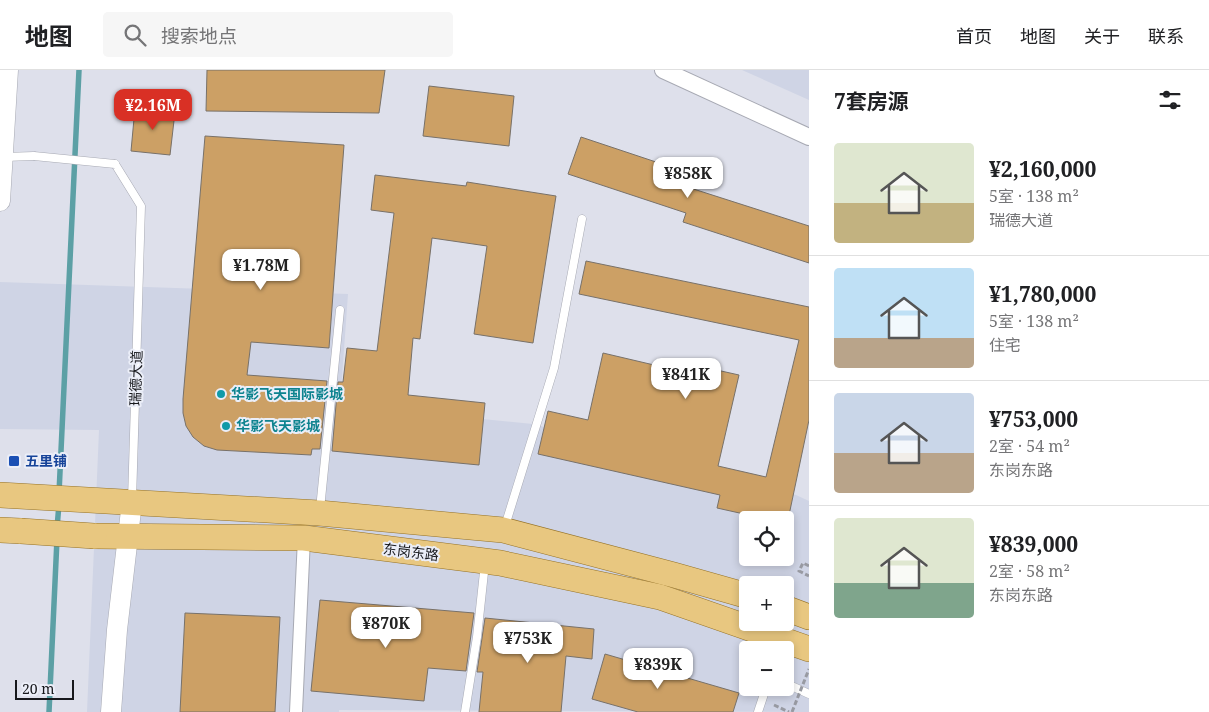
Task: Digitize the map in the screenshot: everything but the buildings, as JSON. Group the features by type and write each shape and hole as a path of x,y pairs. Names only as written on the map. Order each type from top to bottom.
{"main road":[{"path":"12,496 319,513 504,530 674,574 739,593"},
{"name":"东岗东路","path":"10,530 126,538 304,538 486,561 660,597 772,641"},
{"path":"794,611 809,617"},
{"name":"东岗东路","path":"794,646 809,649"}],"street":[{"path":"0,200 8,70"},
{"path":"663,70 809,137"},
{"name":"瑞德大道","path":"111,712 126,538 132,502"},
{"path":"296,712 304,538"}],"lane":[{"name":"瑞德大道","path":"2,157 34,156 115,164 141,206 132,502"},
{"path":"504,530 554,368 582,219"},
{"path":"319,513 340,310"},
{"path":"465,712 477,637 486,561"},
{"path":"794,686 809,694"},
{"path":"758,712 763,696"}],"path":[{"path":"809,566 803,563 799,571 809,576"},
{"path":"792,712 809,669"}],"shaded area":[{"path":"742,70 809,70 809,100"},
{"path":"0,282 348,294 340,405 533,424 796,495 809,501 809,712 339,710 339,712 87,712 99,430 0,429"}],"waterway":[{"path":"59,493 79,70"},
{"path":"57,528 59,504"},
{"path":"49,712 57,539"}],"place":[{"name":"华影飞天国际影城","path":"221,394"},
{"name":"华影飞天影城","path":"226,426"},
{"name":"五里铺","path":"14,461"}]}
